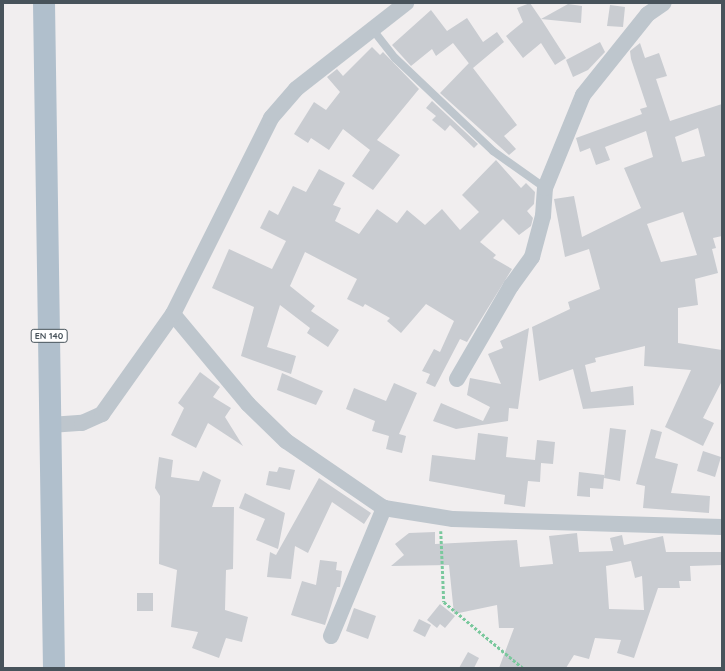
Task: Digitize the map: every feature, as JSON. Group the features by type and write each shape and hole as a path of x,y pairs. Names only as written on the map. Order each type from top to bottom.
{"main road":[{"name":"EN 140","path":"44,3 54,668"}],"street":[{"path":"50,425 82,423 102,414 173,314 271,118 296,89 406,3"},
{"path":"457,379 511,286 532,258 543,216 545,188 583,95 648,14 664,3"},
{"path":"173,314 248,404 286,441 384,508 441,517 722,527"},
{"path":"331,636 384,508"}],"lane":[{"path":"373,30 395,58 493,151 545,188"}],"path":[{"path":"441,517 444,602 523,668"}],"building":[{"path":"530,3 566,58 555,65 541,43 523,58 506,36 523,22 517,8"},
{"path":"568,4 582,6 581,23 541,19"},
{"path":"610,5 625,7 623,27 607,26"},
{"path":"431,10 447,31 467,18 483,42 497,32 504,42 473,68 517,125 504,136 516,149 509,155 440,93 469,63 453,43 436,56 432,49 411,66 392,45"},
{"path":"600,42 605,52 588,70 573,77 566,60"},
{"path":"640,43 645,58 659,53 667,76 656,79 670,121 722,104 722,236 713,238 716,248 712,249 718,273 695,279 698,305 678,308 678,343 722,350 722,381 703,418 714,423 703,446 665,427 691,370 644,366 645,346 595,358 596,362 585,365 591,392 633,386 634,405 583,409 573,369 539,381 532,327 570,309 568,302 600,289 589,249 565,257 554,199 574,196 582,237 641,208 624,168 653,157 646,131 605,147 610,160 596,165 590,148 580,152 576,138 642,114 640,109 647,107 631,59 630,51","holes":["698,128 705,156 682,162 675,137","683,212 697,255 661,262 647,224"]},
{"path":"372,47 380,55 383,52 419,89 377,140 400,155 373,190 352,176 370,150 343,129 329,150 311,138 308,143 294,134 314,102 326,110 340,92 327,77 337,69 343,76"},
{"path":"432,101 478,144 474,148 450,125 445,131 432,120 436,116 426,108"},
{"path":"496,160 521,188 526,183 535,192 534,204 527,211 533,218 531,226 519,235 503,219 480,242 496,255 493,258 512,269 467,342 460,339 435,387 426,383 430,374 422,371 434,349 440,352 454,321 426,304 401,333 387,321 390,318 365,304 363,307 347,299 357,279 305,252 290,286 315,306 311,311 339,330 328,347 307,333 310,328 280,305 267,347 296,356 291,374 241,356 254,307 212,288 229,249 272,269 286,241 260,228 269,210 278,215 293,186 306,192 319,169 345,183 333,205 341,208 335,221 359,234 377,209 397,223 407,210 425,225 442,209 460,230 479,212 462,195"},
{"path":"529,328 518,409 509,408 508,421 456,429 433,421 441,403 483,421 490,407 467,395 470,378 501,384 488,354 503,348 500,341"},
{"path":"200,372 220,387 213,397 231,408 225,417 243,446 208,423 196,448 171,435 184,408 178,403"},
{"path":"282,373 323,391 316,405 277,390"},
{"path":"394,383 417,393 399,434 406,436 402,453 386,449 389,436 372,431 375,421 346,409 354,388 386,401"},
{"path":"610,428 626,430 620,481 604,478"},
{"path":"651,429 662,432 655,458 678,464 671,493 710,496 709,513 643,508 645,486 636,484"},
{"path":"478,433 508,437 506,457 535,460 537,440 555,442 553,464 541,463 540,482 528,481 525,507 504,504 505,495 429,481 432,455 475,460"},
{"path":"703,451 721,457 715,477 697,471"},
{"path":"159,457 173,460 171,477 199,481 203,471 221,480 212,507 234,507 233,569 226,570 225,610 248,617 242,642 226,638 219,658 192,648 198,632 171,627 177,570 159,564 160,496 155,488"},
{"path":"279,467 295,470 290,490 266,485 269,471 277,472"},
{"path":"579,472 604,475 603,489 590,488 590,497 577,496"},
{"path":"319,478 371,513 364,524 332,502 308,553 295,546 291,579 267,577 270,552 276,555"},
{"path":"245,493 285,513 278,549 256,540 265,519 239,508"},
{"path":"435,532 435,544 517,540 520,567 553,564 549,536 577,533 579,552 613,551 610,538 622,535 624,545 663,536 666,552 722,552 722,565 690,566 691,581 679,581 680,588 658,588 634,658 617,653 621,640 595,638 589,659 574,655 566,668 499,668 514,628 499,628 497,605 454,614 449,565 391,566 404,555 395,544 409,533","holes":["631,561 635,578 642,576 644,610 609,609 606,566"]},
{"path":"320,560 337,562 336,570 342,571 340,587 337,587 325,625 291,615 302,581 316,585"},
{"path":"137,593 153,593 153,611 137,611"},
{"path":"440,604 455,616 445,628 440,624 437,628 427,620"},
{"path":"354,608 376,616 368,639 346,631"},
{"path":"419,619 431,625 425,637 413,631"},
{"path":"468,652 479,658 474,668 459,668"}]}
